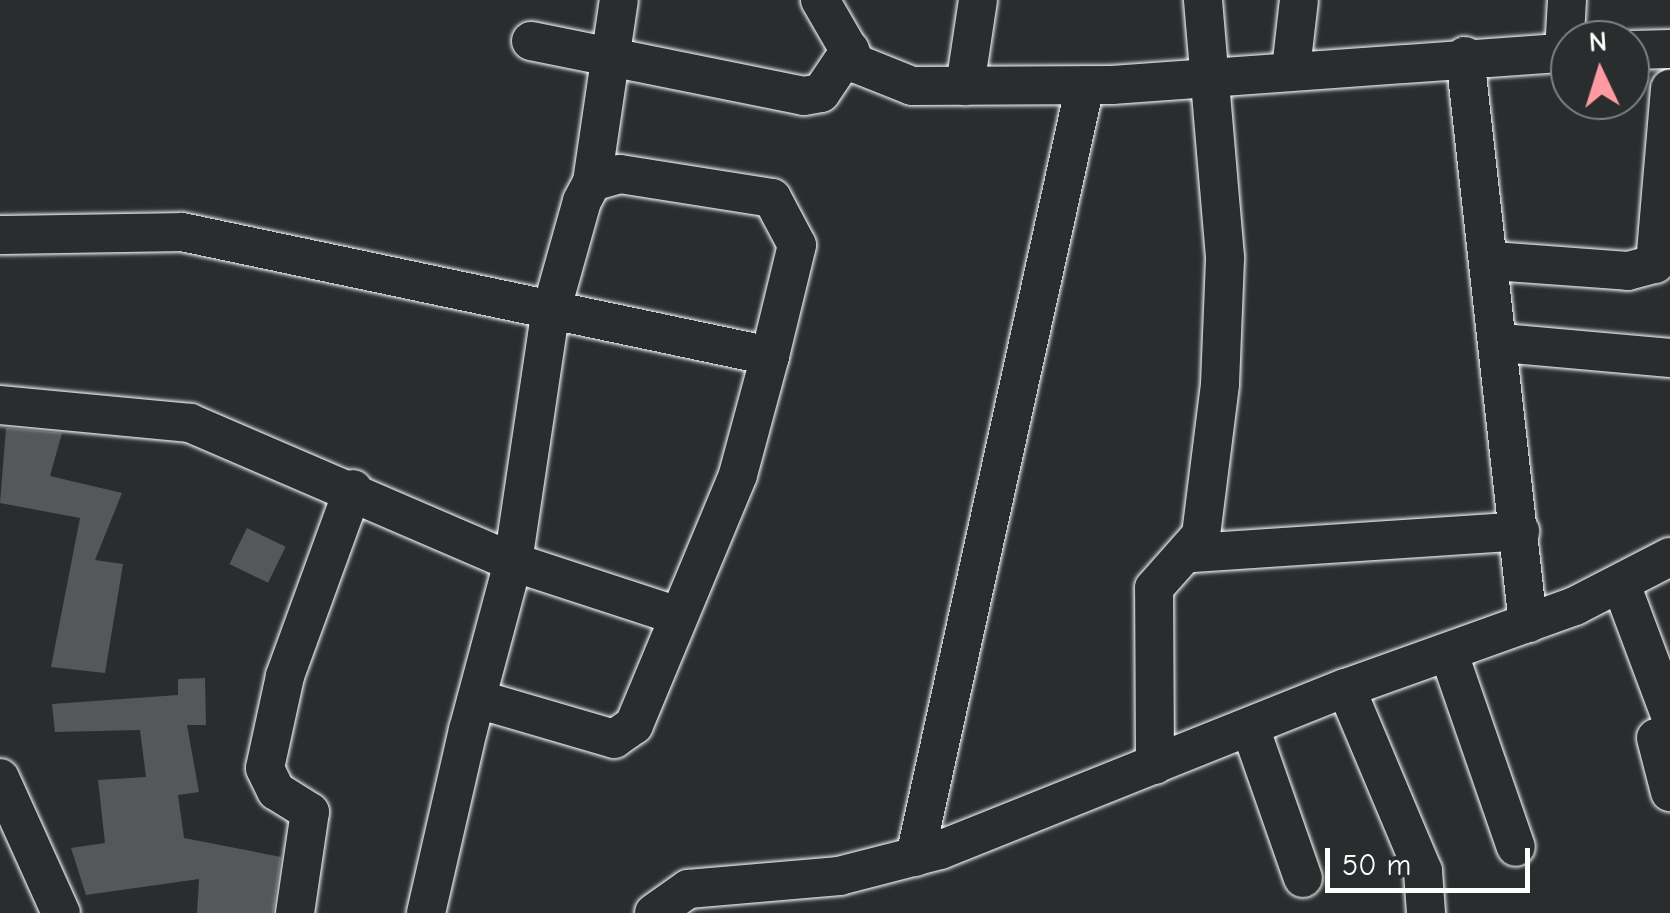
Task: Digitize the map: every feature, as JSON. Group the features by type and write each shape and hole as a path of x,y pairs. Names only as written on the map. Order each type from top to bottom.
{"street":[{"path":"426,913 476,698 513,562 550,315 592,182 619,0"},
{"path":"820,0 850,50 885,80 965,86 1085,85 1550,53"},
{"path":"965,86 978,0"},
{"path":"1194,552 1220,384 1225,257 1203,0"},
{"path":"1291,69 1298,0"},
{"path":"531,41 804,96 830,84 850,50"},
{"path":"1465,56 1502,343 1528,624"},
{"path":"916,857 1085,85"},
{"path":"1492,261 1628,271 1655,264 1670,89"},
{"path":"476,698 626,738 738,475 796,245 784,210 772,198 694,182 620,174 592,182"},
{"path":"0,235 182,232 550,315 770,356"},
{"path":"1502,343 1670,358"},
{"path":"0,405 190,423 513,562 678,616"},
{"path":"296,913 310,812 276,791 265,768 285,676 353,490"},
{"path":"1155,765 1154,588 1194,552 1520,530"},
{"path":"654,913 688,889 838,876 916,857 1346,688 1528,624 1621,584 1670,557"},
{"path":"1621,584 1663,726 1670,792"},
{"path":"1449,654 1516,847"},
{"path":"1346,688 1423,871 1426,913"},
{"path":"1250,727 1303,878"},
{"path":"0,778 61,913"}],"building":[{"path":"6,428 62,433 50,476 122,493 95,560 123,564 105,673 51,667 80,518 0,503"},
{"path":"247,528 286,547 268,583 229,564"},
{"path":"205,678 206,725 187,725 199,792 178,795 184,838 281,857 273,913 197,913 199,879 86,895 71,848 105,843 98,780 146,777 140,730 55,732 52,704 178,695 178,679"}]}
